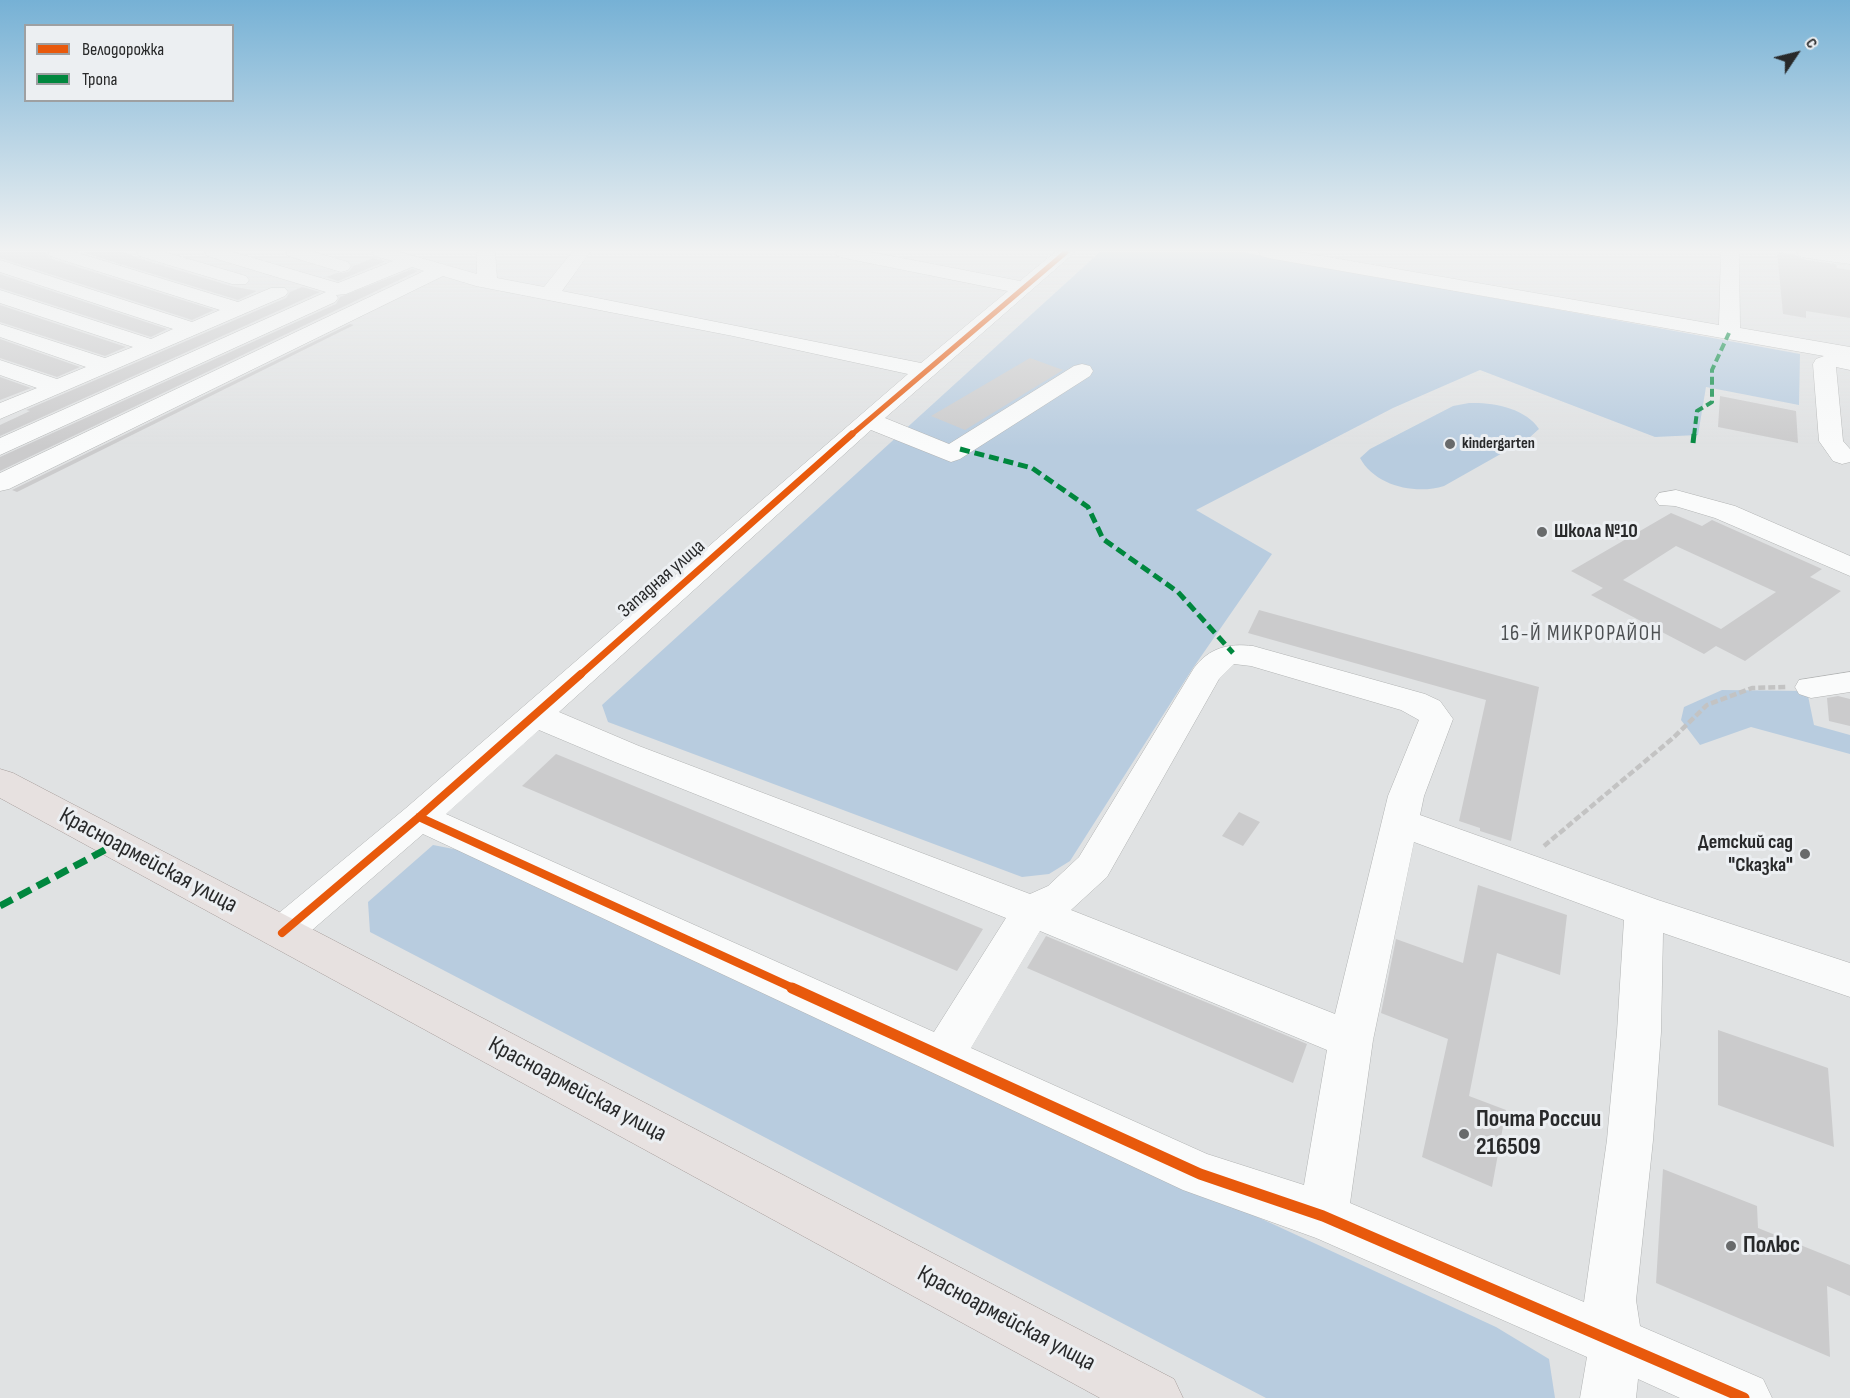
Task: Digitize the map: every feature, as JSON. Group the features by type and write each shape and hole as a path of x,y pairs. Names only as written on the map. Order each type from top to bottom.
{"main road":[{"name":"Красноармейская улица","path":"0,782 1155,1398"}],"street":[{"path":"65,317 152,346"},
{"path":"157,317 193,329"},
{"path":"1,410 220,317"},
{"path":"0,447 286,317"},
{"path":"0,483 329,317"},
{"path":"666,317 926,371"},
{"name":"Западная улица","path":"282,933 418,817 868,420 989,317"},
{"path":"1639,317 1850,354"},
{"path":"1729,317 1729,333"},
{"path":"0,330 106,366"},
{"path":"1842,456 1832,441 1824,364 1834,360 1850,363"},
{"path":"0,367 57,387"},
{"path":"868,420 951,454 1082,371"},
{"path":"1668,499 1676,498 1725,512 1850,567"},
{"path":"943,1056 1031,911 1062,897 1093,867 1205,675 1221,657 1233,653 1262,659 1413,702 1434,715 1436,719 1407,796 1400,822 1351,1040 1323,1216"},
{"path":"1811,687 1850,682"},
{"path":"533,714 659,767 1031,911 1351,1040"},
{"path":"418,817 1200,1174 1323,1216 1744,1398"},
{"path":"1400,822 1644,912 1850,980"},
{"path":"1608,1398 1616,1341 1610,1300 1630,1140 1640,1032 1644,912"}],"path":[{"path":"1520,866 1673,738 1707,705 1752,688 1811,687"}],"shaded area":[{"path":"1028,317 1599,317 1800,354 1799,405 1706,387 1698,435 1655,437 1480,370 1393,408 1196,510 1272,554 1193,668 1070,861 1049,874 1022,877 608,722 602,705"},
{"name":"kindergarten","path":"1469,403 1498,405 1517,411 1526,416 1539,429 1529,438 1444,486 1433,489 1409,488 1386,482 1367,468 1360,458 1370,449 1453,406"},
{"path":"1722,690 1807,691 1814,725 1850,735 1850,754 1751,727 1700,745 1681,720 1684,707"},
{"path":"433,845 464,851 1496,1327 1549,1359 1555,1398 1266,1398 370,932 368,902"}],"building":[{"path":"0,317 37,317 126,347 105,356 0,322"},
{"path":"90,317 131,317 167,329 151,337"},
{"path":"241,317 264,317 0,436 0,425 30,411 26,410"},
{"path":"307,317 321,317 0,471 0,457"},
{"path":"350,324 354,325 17,492 12,490"},
{"path":"0,339 80,367 57,377 0,358"},
{"path":"1030,358 1063,370 965,430 931,416"},
{"path":"0,377 31,388 0,400"},
{"path":"1720,396 1796,411 1798,443 1718,427"},
{"path":"1671,513 1702,526 1712,520 1822,569 1810,577 1841,591 1745,661 1716,646 1704,654 1591,595 1603,588 1571,571","holes":["1676,546 1776,592 1721,629 1623,580"]},
{"path":"1259,610 1539,687 1511,841 1459,821 1486,700 1248,633"},
{"path":"1838,696 1850,699 1850,726 1829,721 1827,698"},
{"path":"556,754 983,929 957,971 522,786"},
{"path":"1239,812 1260,822 1243,846 1222,836"},
{"path":"1478,885 1567,915 1560,975 1497,953 1469,1096 1506,1110 1492,1187 1422,1157 1448,1039 1381,1013 1396,939 1463,963"},
{"path":"1046,936 1307,1044 1293,1083 1027,968"},
{"path":"1718,1030 1828,1068 1834,1147 1718,1105"},
{"name":"Полюс","path":"1663,1169 1757,1206 1758,1228 1850,1265 1850,1296 1827,1286 1830,1357 1656,1283"}],"marked path":[{"path":"1693,443 1697,411 1712,402 1712,370 1729,333"},
{"path":"960,449 1032,468 1088,507 1103,539 1178,592 1233,653"},
{"path":"0,906 116,844"}],"cycle path":[{"path":"282,933 419,817 868,420 989,317"},
{"path":"419,817 1200,1174 1323,1216 1744,1398"}],"place":[{"name":"kindergarten","path":"1450,444"},
{"name":"Школа №10","path":"1542,532"},
{"name":"Детский сад \"Сказка\"","path":"1805,854"},
{"name":"Почта России 216509","path":"1464,1134"},
{"name":"Полюс","path":"1731,1246"}],"district":[{"name":"16-Й МИКРОРАЙОН","path":"1582,635"}]}
